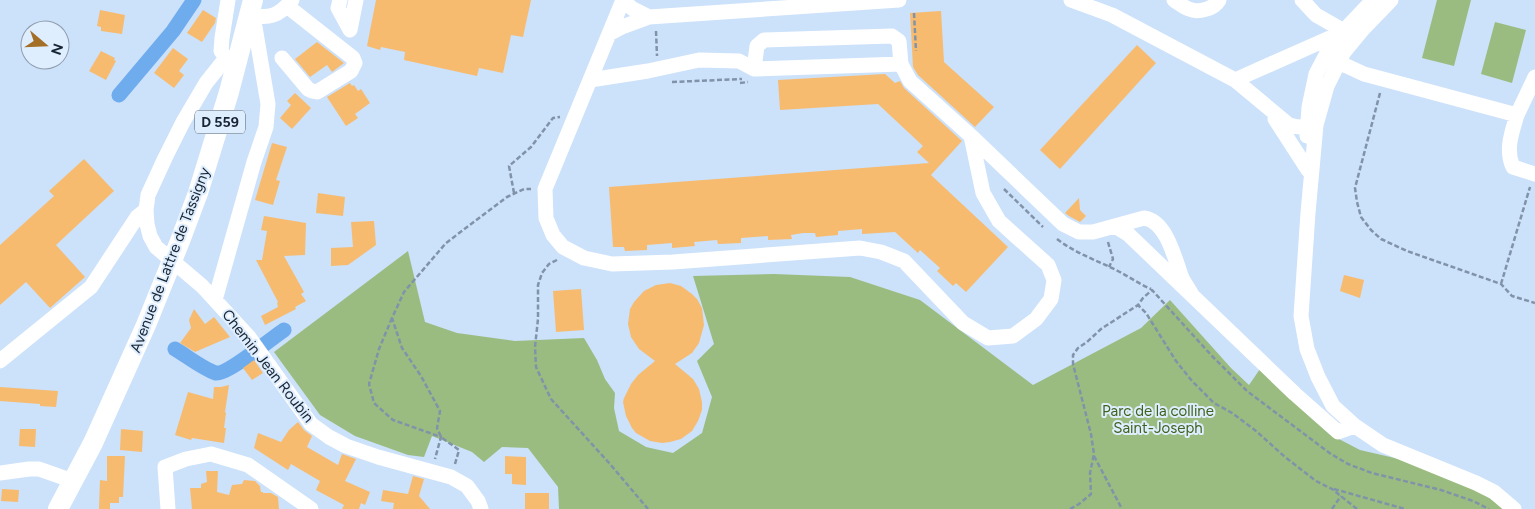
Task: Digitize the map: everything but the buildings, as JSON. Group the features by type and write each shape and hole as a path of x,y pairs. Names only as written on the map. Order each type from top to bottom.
{"main road":[{"name":"Avenue de Lattre de Tassigny","path":"58,509 93,443 146,325 168,283 184,244 232,60 255,12"}],"street":[{"path":"228,0 221,51 232,60"},
{"path":"340,0 338,8 350,30 356,0"},
{"path":"653,20 633,9 623,0 545,189 546,218 553,235 563,247 584,258 612,264 673,262 860,248 881,252 904,261 963,323 988,338 1013,336 1041,313 1051,299 1054,280 1048,265 999,221 983,193 970,136"},
{"path":"609,34 622,27 653,20 899,0"},
{"path":"1071,0 1112,14 1235,80 1289,125 1299,127 1311,126"},
{"path":"1174,0 1191,10 1208,9 1217,4 1219,0"},
{"path":"1302,0 1316,15 1344,31"},
{"path":"1310,187 1308,170 1311,126 1331,77 1333,58 1344,31 1373,0"},
{"path":"1391,0 1344,52 1333,58 1316,74 1309,107 1311,126 1310,187 1301,316 1307,349 1318,377 1333,406 1354,426 1383,445 1494,492 1514,509"},
{"path":"255,12 264,18 273,16 289,3 353,58 355,63 351,71 317,92 308,89 282,58"},
{"path":"184,244 207,196 238,95 255,12"},
{"path":"215,300 254,162 266,127 268,104 255,12"},
{"path":"1235,80 1344,31"},
{"path":"750,74 757,46 764,40 892,36 899,41 901,64 910,81 1063,224 1079,232 1128,234 1295,394 1338,432 1354,426"},
{"path":"1313,44 1333,58 1364,74 1517,115"},
{"name":"Chemin Jean Roubin","path":"232,60 206,83 183,122 148,195 146,210 150,236 156,247 202,286 249,337 311,424 338,443 378,457 451,476 467,486 478,501 481,509"},
{"path":"590,80 648,71 699,60 739,62 750,74"},
{"path":"750,74 901,64"},
{"path":"1535,77 1517,115 1512,133 1509,158 1513,167 1535,174"},
{"path":"1269,109 1308,170"},
{"path":"0,361 91,287 137,217 146,210"},
{"path":"1111,232 1144,218 1158,225 1174,253 1183,280 1192,295"},
{"path":"69,509 102,448 154,329 168,283"},
{"path":"168,509 165,467 186,458 211,454 248,465 312,509"},
{"path":"0,472 29,469 39,470 74,481"}],"path":[{"path":"914,12 916,57"},
{"path":"653,20 657,58"},
{"path":"669,82 750,74"},
{"path":"1384,80 1355,188 1361,218 1381,240 1406,251 1501,284 1512,296 1535,303"},
{"path":"514,193 509,166 531,148 553,118"},
{"path":"1501,284 1535,174"},
{"path":"451,476 459,450 441,437 393,420 374,403 369,384 379,349 404,292 446,242 507,196 524,189 545,189"},
{"path":"1109,267 1113,259 1111,232"},
{"path":"572,252 549,264 542,273 538,285 536,367 551,399 648,509"},
{"path":"1122,509 1094,454 1091,434 1073,364 1073,354 1101,328 1138,305 1152,290 1212,356 1247,391 1331,454 1348,464 1372,473 1441,490 1473,501 1488,509"},
{"path":"1138,305 1146,313 1192,381 1214,404 1232,413 1316,481 1332,489 1405,509"},
{"path":"392,318 402,348 421,376 440,411 437,428 441,437 432,470"},
{"path":"1070,509 1091,494 1090,473 1094,454"},
{"path":"1332,489 1357,509"},
{"path":"1332,509 1341,496"}],"green space":[{"path":"1437,0 1471,0 1454,66 1422,58"},
{"path":"1495,22 1526,30 1512,83 1481,74"},
{"name":"Parc de la colline Saint-Joseph","path":"408,251 425,322 457,333 515,341 584,338 597,360 605,379 615,393 614,408 619,431 646,447 673,453 702,433 712,397 697,361 714,344 693,276 774,274 850,277 920,300 1033,385 1141,328 1170,300 1231,368 1249,385 1260,369 1337,438 1360,450 1399,459 1477,489 1505,509 559,509 558,487 528,448 502,447 484,462 472,452 432,436 424,457 408,455 355,436 320,415 274,352"}],"waterway":[{"path":"119,95 173,31 194,0"},
{"path":"175,349 206,369 216,373 222,372 284,330"}]}
